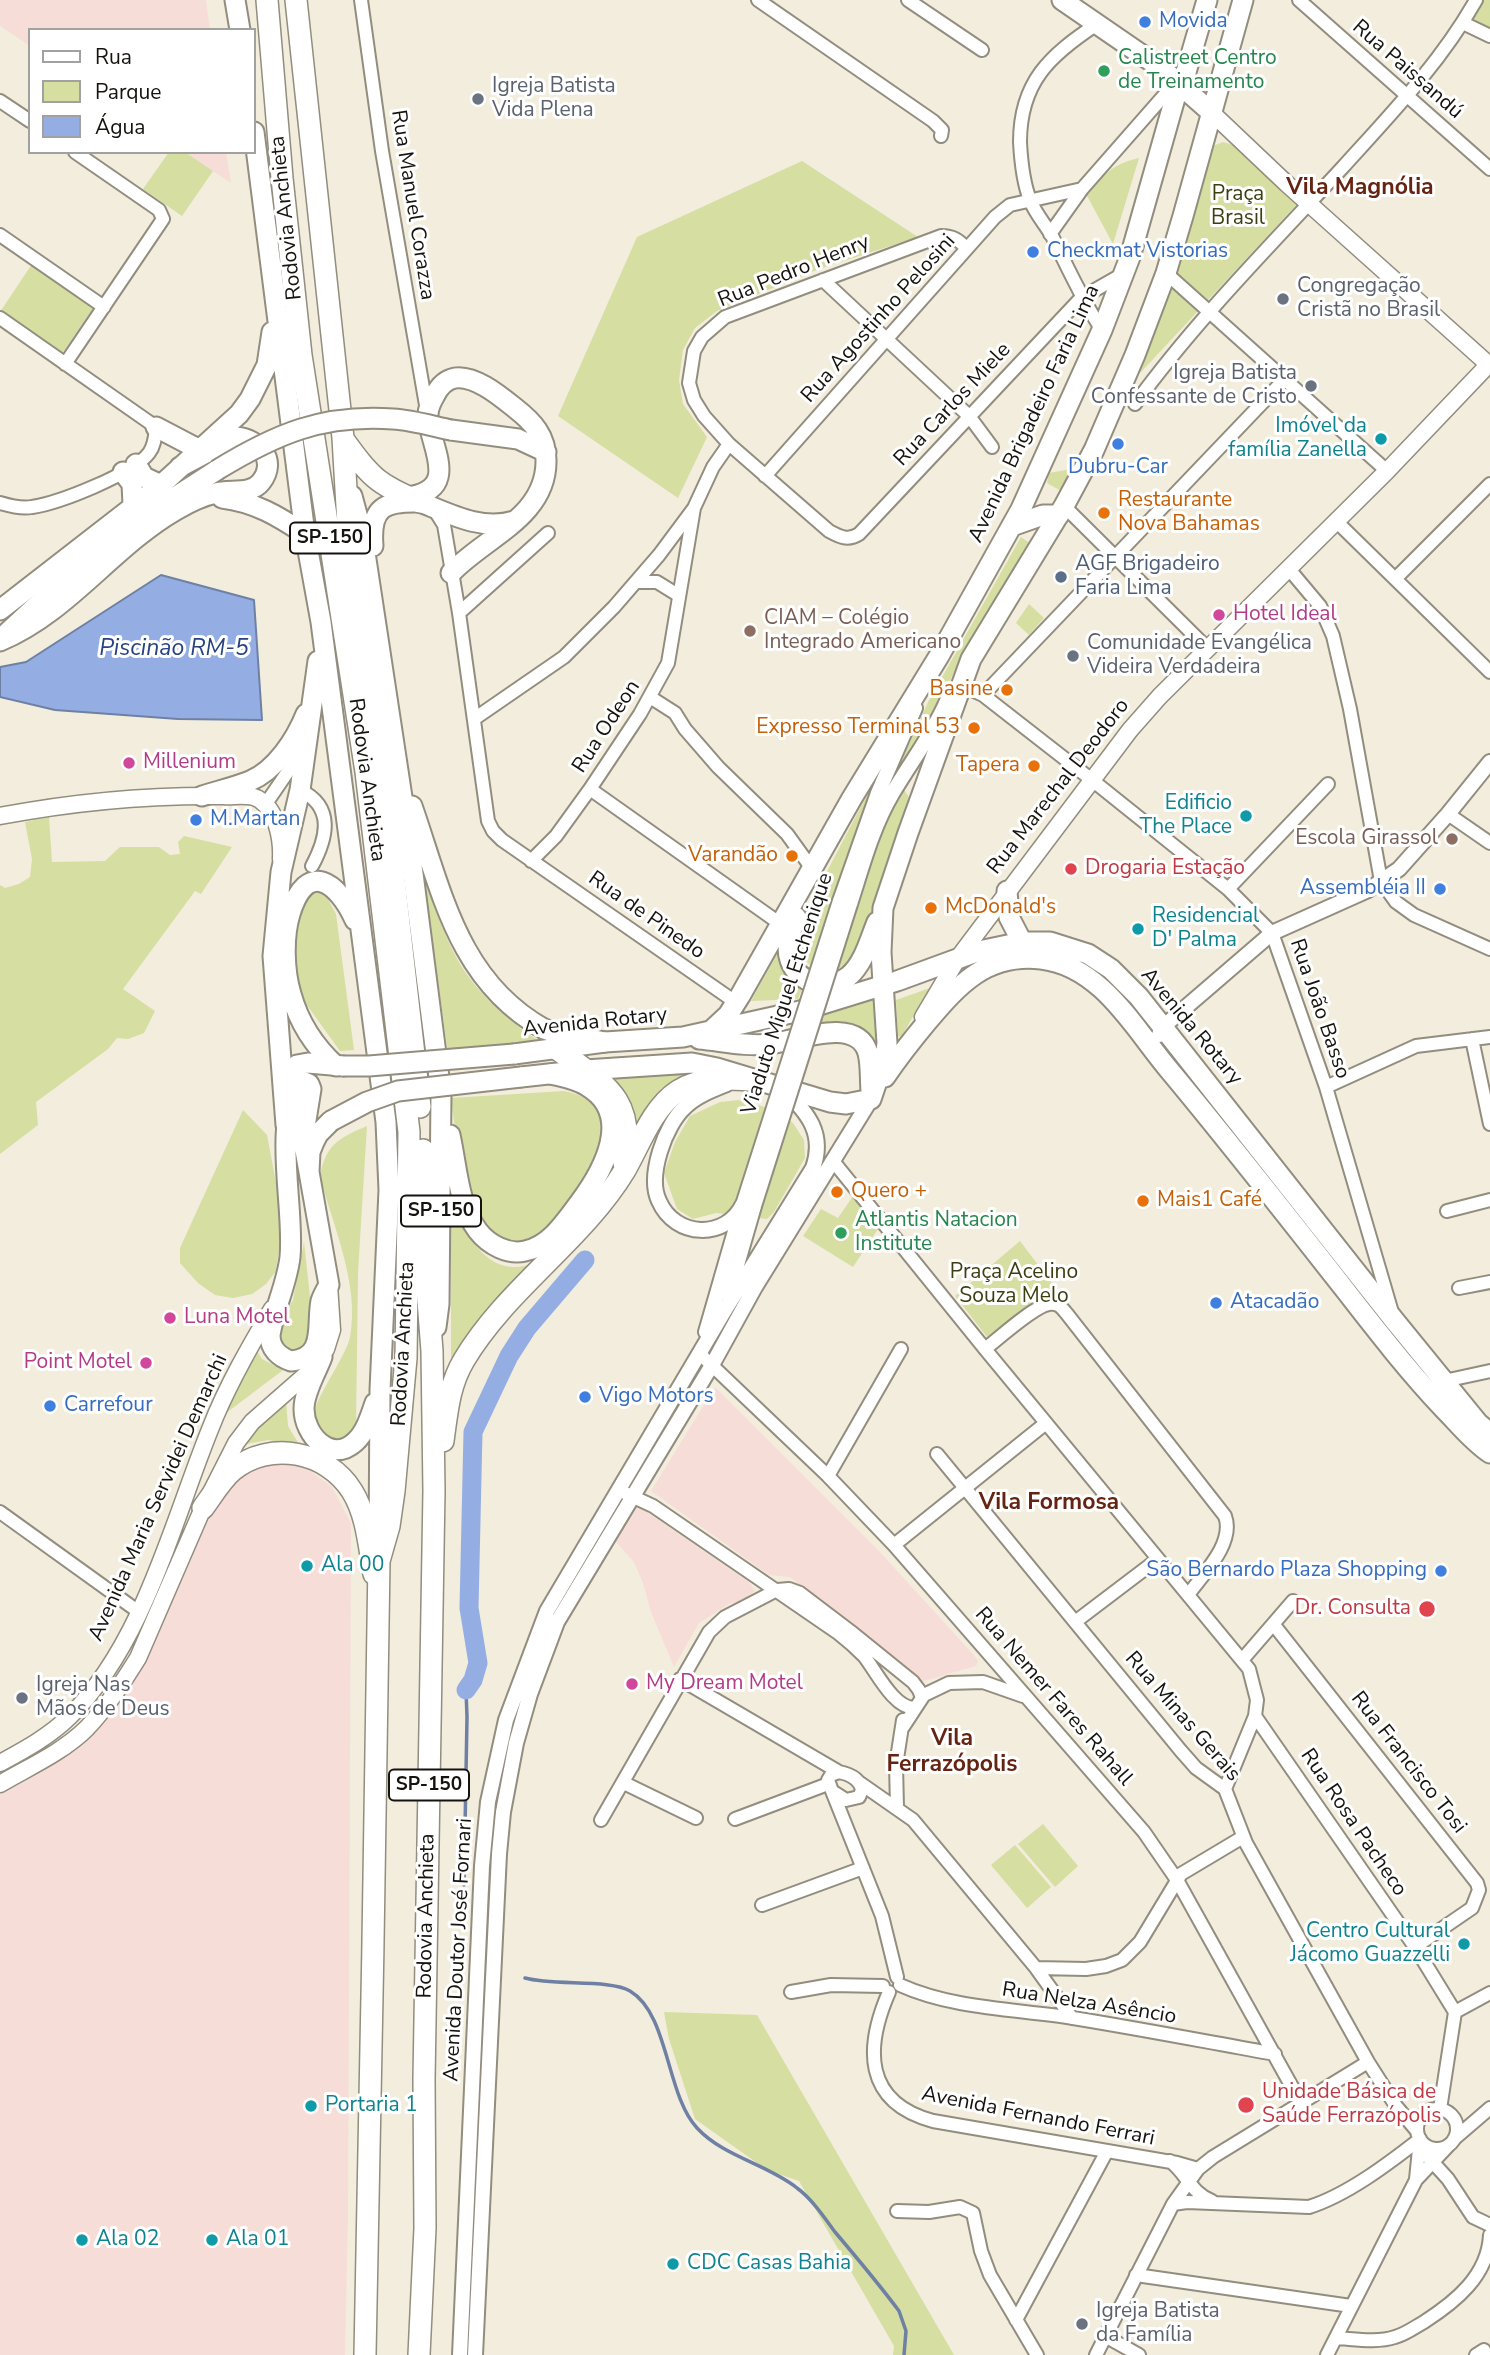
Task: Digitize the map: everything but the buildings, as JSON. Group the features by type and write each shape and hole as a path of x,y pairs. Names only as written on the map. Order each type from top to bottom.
{"highway":[{"name":"Rodovia Anchieta","path":"267,0 301,355 368,786 409,1132 406,1358 394,1491 389,1526 379,1561 370,2034 371,2149 365,2355"},
{"name":"Rodovia Anchieta","path":"296,0 342,438 350,558 378,739 421,1116 432,1351 434,1491 424,2079 425,2228 419,2355"},
{"path":"342,438 372,476 383,485 421,502"},
{"path":"557,1049 602,1082 615,1096 625,1114 627,1131 623,1173"},
{"path":"434,1491 449,1395 463,1361 500,1311 558,1252 623,1173 655,1116 681,1089 709,1080 761,1082"},
{"path":"203,1508 232,1471 252,1459 284,1453 315,1459 341,1477 359,1506 379,1597"}],"main road":[{"path":"235,0 240,28"},
{"path":"1063,0 1161,68 1489,364"},
{"name":"Avenida Brigadeiro Faria Lima","path":"1179,84 1176,64 1194,0"},
{"name":"Avenida Brigadeiro Faria Lima","path":"713,1030 728,1015 740,996 852,798 939,656 1012,526 1102,330 1138,234 1179,84 1186,72 1207,0"},
{"path":"813,870 790,934 789,958 806,979 816,984 827,984 849,975 858,965 883,908 971,659 1066,513 1115,403 1166,273 1243,0"},
{"name":"Rodovia Anchieta","path":"256,149 305,534 321,622 389,1156 380,1390 379,1561"},
{"path":"0,610 161,485 239,414 267,365 275,307"},
{"name":"Rua Marechal Deodoro","path":"872,1099 958,958 1145,713 1387,471 1489,364"},
{"path":"421,502 420,495 430,488 438,473 440,460 428,415 438,389 445,382 465,378 481,384 514,406 533,423 542,437 546,452 544,484 537,496 519,520 470,555 451,573"},
{"path":"0,640 49,594 141,519 241,455 301,428 326,421 395,419 518,439 546,452"},
{"path":"156,427 198,449"},
{"path":"0,640 34,624 151,527 176,510 217,492 254,488 261,482 267,463 256,442 236,438 180,467"},
{"path":"130,468 161,485"},
{"path":"130,468 133,505"},
{"name":"Rodovia Anchieta","path":"344,468 362,533 397,762 442,1099 439,1304 432,1351"},
{"path":"203,497 234,500 268,510 305,534"},
{"path":"375,621 377,584 373,521 386,505 421,502 491,525 519,520"},
{"path":"1012,526 1044,515 1066,513"},
{"path":"0,624 49,594"},
{"path":"281,872 308,742 321,622"},
{"path":"202,796 253,780 277,760 297,734 316,686"},
{"path":"397,762 458,936 485,981 511,1005 544,1029 606,1042"},
{"path":"0,816 81,803 202,796 254,797 268,810 281,852 272,956 288,1116"},
{"path":"339,1066 310,1037 291,995 287,956 290,914 306,888 315,882 324,882 334,887 344,898 362,936"},
{"path":"1007,891 1009,917 1022,942"},
{"path":"872,1099 887,1043 881,952 883,908"},
{"name":"Avenida Rotary","path":"288,1116 289,1079 297,1065 308,1063 369,1066 514,1054 606,1042 683,1037 800,1011 884,986 1006,943 1050,942 1088,954 1111,970 1139,997 1394,1320 1478,1423 1490,1433"},
{"name":"Avenida Rotary","path":"900,1054 963,982 993,964 1043,959 1065,965 1094,983 1108,994 1258,1178 1405,1366 1470,1437 1490,1453"},
{"path":"683,1037 754,1045 835,1032 851,1034 860,1040 869,1055 872,1099"},
{"path":"309,1172 310,1152 314,1142 331,1121 391,1093 585,1070 692,1063 830,1102 846,1104 872,1099"},
{"path":"442,1099 462,1196 469,1216 487,1240 506,1251 523,1252 544,1243 560,1228 593,1184 608,1155 610,1143 611,1122 603,1101 588,1086 551,1074"},
{"path":"288,1116 300,1084 306,1082 311,1089 304,1126 304,1147 329,1285 332,1335 307,1394 304,1410 311,1437 332,1449 342,1449 354,1442 366,1427 380,1390"},
{"name":"Avenida Maria Servidei Demarchi","path":"2,1760 45,1737 79,1707 120,1649 139,1612 183,1505 212,1423 256,1335 282,1291 292,1234 288,1116"},
{"path":"282,1291 271,1331 271,1343 282,1357 295,1360 306,1356 317,1343 321,1300 329,1285"},
{"path":"0,1784 55,1752 86,1728 125,1679 138,1658 229,1454 255,1419 305,1376 322,1357"}],"street":[{"name":"Rua Manuel Corazza","path":"361,0 382,151 428,415"},
{"path":"758,0 933,121 942,130 941,136"},
{"path":"908,0 982,50"},
{"name":"Rua Paissandú","path":"1299,0 1490,169"},
{"path":"1135,404 1209,310 1408,96 1463,23 1476,0"},
{"path":"1463,23 1490,36"},
{"path":"1097,24 1050,60 1028,94 1021,112 1021,155 1030,201 1050,234 1081,298 1102,330"},
{"path":"1050,234 1082,190 1168,91 1179,84"},
{"path":"0,101 28,120"},
{"path":"65,364 163,219 159,210 78,154"},
{"name":"Rua Agostinho Pelosini","path":"765,475 995,217 1010,205 1082,190"},
{"path":"0,234 104,307"},
{"name":"Rua Pedro Henry","path":"852,538 841,537 829,531 729,444 704,416 694,400 689,383 694,351 702,337 725,317 823,280 942,236 959,240 967,248"},
{"path":"1166,273 1387,471"},
{"name":"Rua Carlos Miele","path":"852,538 859,534 1081,298 1123,274"},
{"path":"823,280 969,416 992,447"},
{"path":"0,318 156,427 153,446 148,454 130,468 43,505 29,508 0,503"},
{"path":"983,695 1285,379"},
{"path":"474,719 564,657 637,582 694,508 713,467 729,444"},
{"path":"1396,578 1490,484"},
{"path":"421,502 444,525 488,821 502,840 531,861"},
{"name":"Rua Odeon","path":"531,861 556,836 590,789 650,697 668,663 694,508"},
{"path":"1066,513 1117,557 1208,649"},
{"path":"1336,521 1490,671"},
{"path":"459,612 548,533"},
{"path":"1289,569 1320,606 1333,636 1350,709 1381,881 1396,902 1414,915 1490,949"},
{"path":"637,582 657,582 678,595"},
{"name":"Viaduto Miguel Etchenique","path":"700,1354 878,793 939,656"},
{"name":"Viaduto Miguel Etchenique","path":"845,903 891,795 937,722 957,679 971,659"},
{"name":"Rua João Basso","path":"959,689 970,689 983,695 1092,779 1228,889 1272,933 1325,1087 1394,1320"},
{"path":"650,697 675,713 685,729 718,767 787,834 813,870"},
{"path":"268,810 308,742"},
{"path":"1152,1048 1164,1026 1272,933 1367,890 1399,869 1490,762"},
{"path":"1228,889 1328,784"},
{"path":"590,789 782,925"},
{"path":"300,790 316,801 324,821 324,841 312,866"},
{"path":"1448,814 1490,843"},
{"name":"Rua de Pinedo","path":"531,861 731,999 740,996"},
{"path":"1325,1087 1416,1046 1490,1037"},
{"path":"1472,1039 1490,1124"},
{"path":"747,1204 723,1227 697,1230 678,1223 667,1214 659,1203 655,1182 661,1152 676,1116 691,1102 761,1082"},
{"name":"Avenida Doutor José Fornari","path":"475,2355 496,1910 503,1812 519,1733 552,1634 569,1600 700,1354 808,1178 817,1158 817,1141 812,1121 761,1082"},
{"name":"Rua Marechal Deodoro","path":"833,1161 872,1099"},
{"path":"833,1161 1249,1669 1257,1700 1255,1717 1225,1790"},
{"name":"Avenida Doutor José Fornari","path":"460,2355 482,1866 488,1802 506,1720 537,1636 559,1589 712,1365 755,1287 833,1161"},
{"path":"1447,1211 1490,1200"},
{"name":"Viaduto Miguel Etchenique","path":"725,1310 747,1204"},
{"path":"1459,1288 1490,1282"},
{"path":"985,1349 1031,1314 1049,1304 1059,1305 1067,1314 1225,1516 1228,1532 1223,1545 1188,1595"},
{"name":"Avenida Doutor José Fornari","path":"712,1365 725,1310"},
{"path":"828,1476 901,1349"},
{"name":"Rua Nemer Fares Rahall","path":"700,1354 828,1476 894,1545 1144,1832 1177,1880 1301,2103"},
{"path":"1444,1381 1490,1371"},
{"path":"894,1545 1046,1423"},
{"name":"Rua Minas Gerais","path":"937,1454 1196,1768 1225,1790 1243,1837 1368,2062 1433,2162 1448,2179 1473,2217 1490,2225"},
{"path":"625,1493 653,1506 778,1590 856,1648 913,1704"},
{"path":"0,1512 139,1612"},
{"path":"1075,1622 1158,1559"},
{"path":"601,1820 713,1626 786,1588 794,1590 850,1630 919,1690 903,1727 891,1804"},
{"path":"744,1608 791,1600"},
{"path":"1242,1660 1293,1601"},
{"name":"Rua Francisco Tosi","path":"1274,1625 1477,1883 1478,1896 1472,1908 1415,1947"},
{"path":"974,1681 988,1674 993,1667 993,1660"},
{"path":"680,1679 811,1757 849,1775 921,1829 1036,1968 1072,2018"},
{"path":"913,1704 931,1690 949,1683 974,1681 996,1685 1028,1699"},
{"name":"Rua Rosa Pacheco","path":"1255,1717 1415,1947 1455,2012"},
{"path":"762,1905 863,1868 829,1785 811,1757"},
{"path":"829,1785 831,1775 839,1772"},
{"path":"624,1783 696,1818"},
{"path":"845,1824 849,1809 862,1791 860,1783"},
{"path":"829,1785 843,1799 891,1804"},
{"path":"734,1819 829,1785"},
{"path":"1036,1968 1086,1969 1122,1960 1140,1942 1177,1880 1187,1870 1243,1837"},
{"name":"Avenida Fernando Ferrari","path":"863,1868 882,1916 890,1949 891,1983 876,2026 872,2053 879,2079 900,2107 933,2121 1170,2161 1198,2169"},
{"name":"Rua Nelza Asêncio","path":"791,1993 831,1985 891,1983 970,2004 1072,2018 1275,2054"},
{"path":"1452,2142 1457,2125 1446,2112 1455,2012 1490,1993"},
{"path":"1096,2355 1173,2204 1198,2169 1213,2157 1368,2062"},
{"path":"1396,2106 1424,2113"},
{"path":"1327,2355 1416,2180 1452,2142 1490,2108"},
{"path":"1416,2180 1419,2119 1424,2113 1432,2109 1478,2117"},
{"path":"1418,2139 1435,2149 1452,2142"},
{"path":"1173,2204 1187,2202 1309,2207 1320,2204 1399,2156 1418,2139"},
{"path":"1016,2320 1107,2151"},
{"path":"1399,2156 1410,2158 1417,2164"},
{"name":"Avenida Fernando Ferrari","path":"1170,2161 1198,2194 1222,2205"},
{"path":"897,2211 929,2212 960,2207 973,2213 983,2259 1037,2355"},
{"path":"1336,2338 1391,2339 1403,2335 1429,2318 1466,2291 1488,2249 1490,2235"},
{"path":"1136,2275 1351,2306"},
{"path":"1105,2336 1139,2355"}],"shaded area":[{"path":"0,0 206,0 210,28 28,28 28,45 0,26"},
{"path":"188,154 226,154 231,183"},
{"path":"715,1387 879,1551 972,1653 978,1661 976,1666 920,1682 790,1577 769,1575 651,1491"},
{"path":"282,1463 304,1466 332,1487 351,1523 345,2355 0,2355 0,1794 41,1773 70,1752 98,1726 213,1498 255,1467"},
{"path":"638,1506 750,1583 755,1591 743,1601 729,1604 699,1623 674,1667 634,1562 616,1542"}],"green space":[{"path":"1483,0 1490,0 1490,30 1471,20"},
{"name":"Praça Brasil","path":"1223,142 1233,145 1298,203 1208,300 1175,271 1209,154 1213,146"},
{"path":"168,154 188,154 213,171 182,216 143,189"},
{"path":"1139,158 1113,244 1086,194 1115,167"},
{"path":"802,161 918,237 819,269 717,311 695,328 683,350 679,380 683,404 707,437 678,498 558,416 637,237"},
{"path":"32,264 94,307 61,355 0,312"},
{"path":"1170,285 1199,310 1141,372 1137,371"},
{"path":"1077,456 1079,461 1063,492 1047,483 1049,473 1066,470"},
{"path":"1021,537 1031,544 967,645 944,693 898,775 896,773 928,702"},
{"path":"1029,604 1044,618 1029,635 1016,623"},
{"path":"903,788 910,799 868,931 851,967 838,968 878,835"},
{"path":"870,789 811,966 799,954 798,927"},
{"path":"49,817 52,862 105,861 120,847 159,847 170,855 180,854 178,842 184,836 232,847 201,894 195,891 123,989 155,1011 144,1033 128,1039 117,1038 108,1049 36,1102 38,1125 0,1154 0,885 5,888 30,877 32,859 25,822"},
{"path":"422,868 440,920 460,964 492,1004 545,1045 448,1053"},
{"path":"315,890 328,899 336,914 354,1050 340,1051 304,1001 292,974 297,906"},
{"path":"782,945 803,986 798,999 751,1001"},
{"path":"930,988 901,1037 898,1036 896,1000"},
{"path":"878,998 878,1060 869,1040 858,1027 841,1021 819,1024 822,1013"},
{"path":"609,1073 688,1073 688,1076 636,1140 622,1090"},
{"path":"564,1091 576,1094 592,1104 601,1118 607,1149 571,1211 527,1246 494,1239 477,1207 464,1172 451,1098"},
{"path":"739,1100 779,1111 793,1123 804,1140 805,1158 774,1212 767,1219 716,1213 693,1219 677,1209 664,1173 675,1142 690,1116 720,1102"},
{"path":"243,1110 267,1135 281,1209 280,1242 276,1271 266,1284 252,1294 233,1298 215,1295 198,1283 180,1263 180,1248"},
{"path":"367,1126 358,1272 356,1427 354,1432 339,1442 324,1438 314,1419 317,1403 347,1346 352,1317 344,1256 320,1176 330,1149 349,1134"},
{"path":"451,1195 466,1230 490,1259 513,1267 536,1263 451,1370"},
{"name":"Atlantis Natacion Institute","path":"853,1196 878,1229 853,1267 803,1236 821,1209 838,1218"},
{"name":"Praça Acelino Souza Melo","path":"1020,1241 1060,1294 1018,1318 991,1342 955,1296"},
{"path":"304,1242 314,1333 311,1349 284,1353 276,1330 293,1300"},
{"path":"255,1348 262,1359 283,1370 221,1417"},
{"path":"286,1401 288,1426 300,1446 269,1440 240,1445 268,1413"},
{"path":"1043,1824 1078,1866 1055,1887 1018,1844"},
{"path":"1015,1845 1051,1887 1027,1908 991,1865"},
{"path":"664,2012 757,2015 954,2355 893,2355 894,2346 799,2181 767,2170 695,2119 669,2039"}],"water":[{"name":"Piscinão RM-5","path":"161,575 254,600 262,720 178,719 55,710 0,697 0,667 26,662"}],"waterway":[{"path":"466,1690 473,1680 478,1663 469,1608 473,1432 509,1356 527,1328 585,1260"},
{"path":"464,1885 466,1690"},
{"path":"525,1978 621,1987 643,2002 653,2017 679,2096 697,2128 720,2146 785,2180 813,2203 899,2311 906,2331 904,2355"}],"place":[{"name":"Movida","path":"1145,22"},
{"name":"Calistreet Centro de Treinamento","path":"1104,71"},
{"name":"Igreja Batista Vida Plena","path":"478,99"},
{"name":"Checkmat Vistorias","path":"1033,252"},
{"name":"Congregação Cristã no Brasil","path":"1283,299"},
{"name":"Igreja Batista Confessante de Cristo","path":"1311,386"},
{"name":"Imóvel da família Zanella","path":"1381,439"},
{"name":"Dubru-Car","path":"1118,444"},
{"name":"Restaurante Nova Bahamas","path":"1104,513"},
{"name":"AGF Brigadeiro Faria Lima","path":"1061,577"},
{"name":"Hotel Ideal","path":"1219,615"},
{"name":"CIAM – Colégio Integrado Americano","path":"750,631"},
{"name":"Comunidade Evangélica Videira Verdadeira","path":"1073,656"},
{"name":"Basine","path":"1007,690"},
{"name":"Expresso Terminal 53","path":"974,728"},
{"name":"Millenium","path":"129,763"},
{"name":"Tapera","path":"1034,766"},
{"name":"Edificio The Place","path":"1246,816"},
{"name":"M.Martan","path":"196,820"},
{"name":"Escola Girassol","path":"1452,839"},
{"name":"Varandão","path":"792,856"},
{"name":"Drogaria Estação","path":"1071,869"},
{"name":"Assembléia II","path":"1440,889"},
{"name":"McDonald's","path":"931,908"},
{"name":"Residencial D' Palma","path":"1138,929"},
{"name":"Quero +","path":"837,1192"},
{"name":"Mais1 Café","path":"1143,1201"},
{"name":"Atlantis Natacion Institute","path":"841,1233"},
{"name":"Atacadão","path":"1216,1303"},
{"name":"Luna Motel","path":"170,1318"},
{"name":"Point Motel","path":"146,1363"},
{"name":"Vigo Motors","path":"585,1397"},
{"name":"Carrefour","path":"50,1406"},
{"name":"Ala 00","path":"307,1566"},
{"name":"São Bernardo Plaza Shopping","path":"1441,1571"},
{"name":"Dr. Consulta","path":"1427,1609"},
{"name":"My Dream Motel","path":"632,1684"},
{"name":"Igreja Nas Mãos de Deus","path":"22,1698"},
{"name":"Centro Cultural Jácomo Guazzelli","path":"1464,1944"},
{"name":"Unidade Básica de Saúde Ferrazópolis","path":"1246,2105"},
{"name":"Portaria 1","path":"311,2106"},
{"name":"Ala 02","path":"82,2240"},
{"name":"Ala 01","path":"212,2240"},
{"name":"CDC Casas Bahia","path":"673,2264"},
{"name":"Igreja Batista da Família","path":"1082,2324"}],"district":[{"name":"Vila Magnólia","path":"1360,188"},
{"name":"Vila Formosa","path":"1049,1503"},
{"name":"Vila Ferrazópolis","path":"952,1752"}]}
